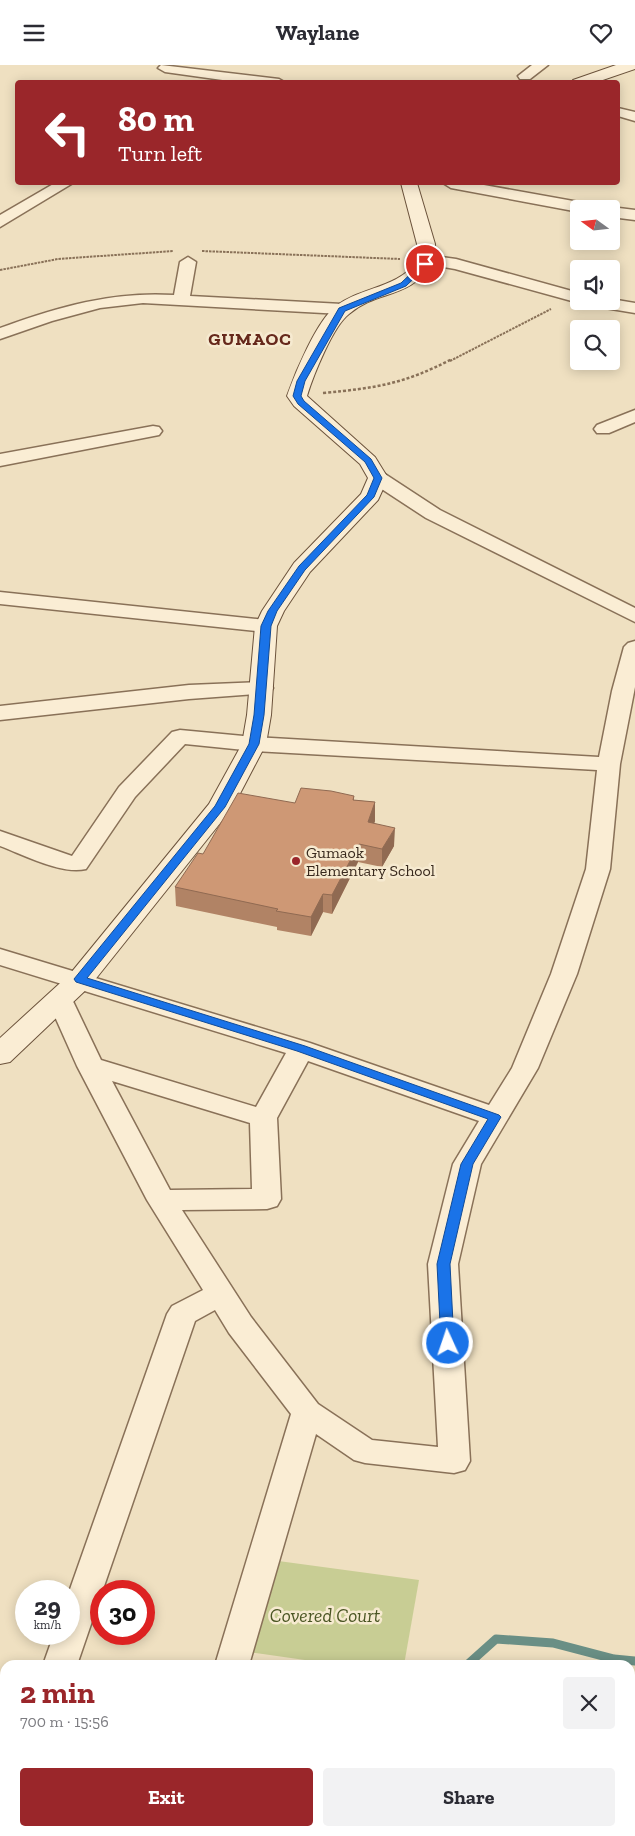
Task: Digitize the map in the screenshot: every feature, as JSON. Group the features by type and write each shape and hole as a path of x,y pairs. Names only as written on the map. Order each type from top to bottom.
{"street":[{"path":"526,76 541,65"},
{"path":"587,80 631,65"},
{"path":"159,80 166,66 259,80"},
{"path":"620,113 635,117"},
{"path":"0,222 62,185"},
{"path":"0,334 46,317 100,303 143,298 342,309 404,285 427,260 426,244 410,185"},
{"path":"463,185 570,205"},
{"path":"620,213 635,215"},
{"path":"427,260 456,264 570,295"},
{"path":"181,299 188,262"},
{"path":"620,305 635,308"},
{"path":"342,309 301,381 297,396 301,402 368,461 378,478 433,514 635,616"},
{"path":"603,429 635,415"},
{"path":"0,460 153,431"},
{"path":"4,1045 61,1001 220,807 254,744 262,688 266,626 272,611 302,568 371,496 378,478"},
{"path":"0,598 266,626"},
{"path":"61,1001 90,1066 161,1199 240,1325 307,1412 365,1451 454,1461 443,1264 467,1164 525,1067 553,999 598,869 609,764 623,691 635,647"},
{"path":"0,713 189,692 262,688"},
{"path":"0,838 69,863 78,864 127,792 180,737 254,744 609,764"},
{"path":"0,957 80,979 301,1049 495,1117"},
{"path":"161,1199 267,1199 263,1118 301,1049"},
{"path":"90,1066 263,1118"},
{"path":"62,1660 182,1314 221,1294"},
{"path":"233,1660 307,1412"}],"path":[{"path":"0,270 58,259 175,251"},
{"path":"201,251 304,257 427,260"},
{"path":"297,396 381,387 420,376 529,319 570,304"}],"green space":[{"name":"Covered Court","path":"271,1560 419,1580 405,1660 305,1660 248,1652"}],"building":[{"name":"Gumaok Elementary School","path":"301,788 331,791 354,796 353,800 375,802 368,822 395,828 382,849 359,844 332,895 323,894 311,917 276,911 278,909 175,887 198,853 203,854 238,793 295,803"}],"waterway":[{"path":"473,1660 496,1639 553,1643 624,1660"}],"place":[{"name":"Gumaok Elementary School","path":"296,861"}],"district":[{"name":"GUMAOC","path":"250,339"}],"route":[{"path":"425,264 404,285 342,309 301,381 297,396 301,402 368,461 378,478 371,496 302,568 272,611 266,626 259,715 254,744 220,807 80,979 301,1049 495,1117 467,1164 443,1264 448,1343"}]}
